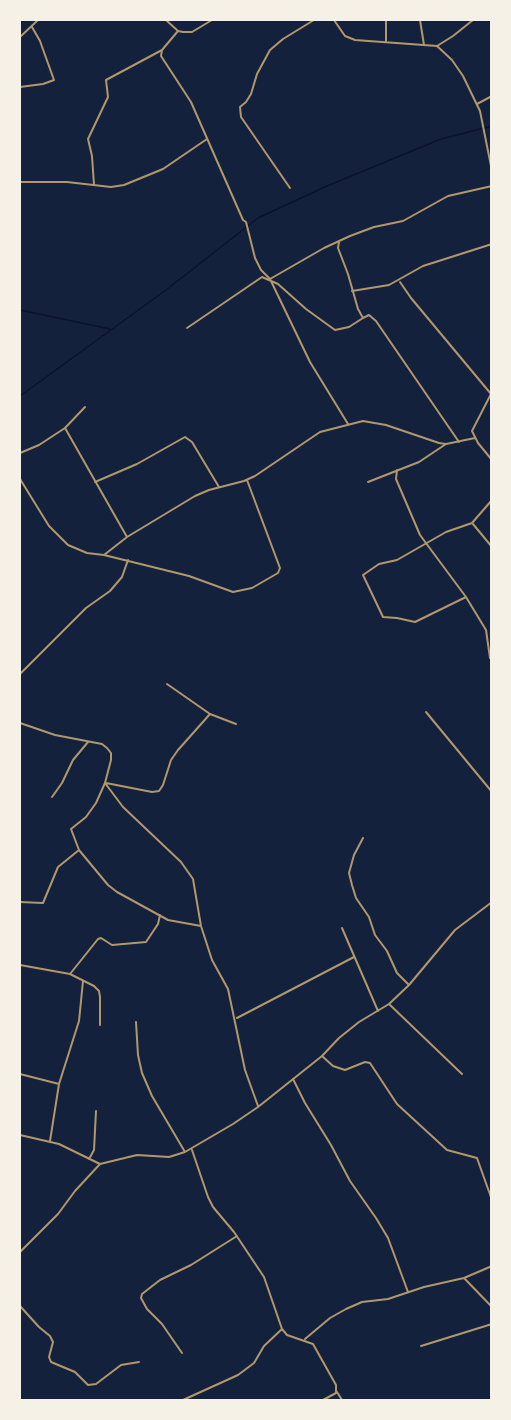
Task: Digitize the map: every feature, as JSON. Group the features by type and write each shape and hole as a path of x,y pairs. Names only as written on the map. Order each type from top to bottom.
{"street":[{"path":"20,37 38,20"},
{"path":"166,20 178,31 192,32 212,20"},
{"path":"290,188 241,117 240,107 251,94 257,74 270,50 314,20"},
{"path":"333,20 342,33 354,40 437,46 473,20"},
{"path":"386,20 386,42"},
{"path":"420,20 424,45"},
{"path":"20,87 44,84 54,80 40,41 32,27"},
{"path":"94,185 88,139 108,97 106,80 162,50 178,31"},
{"path":"437,46 452,60 477,104 484,124 492,171"},
{"path":"162,50 161,56 191,102 243,220 246,222 255,258 261,270 306,309 335,330 349,327 369,315 376,321 460,442"},
{"path":"477,104 492,96"},
{"path":"20,182 67,182 111,187 142,179 163,169 207,139"},
{"path":"187,328 262,277 270,279 324,248 374,227 403,221 448,196 492,186"},
{"path":"339,242 338,248 363,318"},
{"path":"352,291 389,285 423,266 492,244"},
{"path":"270,279 310,362 348,424"},
{"path":"399,281 491,393 472,431 492,460"},
{"path":"20,453 39,445 65,428 85,407"},
{"path":"104,555 127,537 195,496 247,480 311,437 348,424 373,421 413,436 446,444 475,438"},
{"path":"65,428 127,537"},
{"path":"95,482 136,464 184,437 192,442 220,488"},
{"path":"368,482 419,462 446,444"},
{"path":"397,470 396,479 420,535 466,597 486,630 490,658"},
{"path":"20,479 49,526 68,545 87,553 128,560 189,576 233,592 252,588 278,573 280,568 247,480"},
{"path":"466,597 415,622 381,616 363,575 379,564 397,560 446,532 472,523 492,500"},
{"path":"472,523 492,547"},
{"path":"20,674 86,608 110,591 122,577 128,560"},
{"path":"166,684 210,714 236,724"},
{"path":"426,712 492,792"},
{"path":"105,783 152,792 159,791 164,785 171,760 210,714"},
{"path":"20,723 55,735 102,744 111,753 105,783 96,803 86,817 71,829 79,850 108,885 117,892 174,922 201,926"},
{"path":"52,797 62,783 72,760 88,742"},
{"path":"105,783 123,807 190,873 197,896 201,926 212,960 228,989 236,1018 245,1070 258,1107"},
{"path":"363,837 354,855 349,873 356,898 369,917 375,935 387,951 397,973 409,985"},
{"path":"20,902 43,903 58,867 79,850"},
{"path":"20,1252 58,1214 100,1164 137,1155 169,1156 192,1150 258,1107 322,1056 359,1022 389,1004 409,985 455,930 492,902"},
{"path":"70,974 98,939 112,945 146,942 158,924 160,915"},
{"path":"342,928 378,1011"},
{"path":"236,1018 354,957"},
{"path":"20,965 70,974 99,992 100,1025"},
{"path":"50,1141 59,1084 79,1021 83,981"},
{"path":"389,1004 462,1074"},
{"path":"136,1022 138,1055 142,1073 152,1096 185,1152"},
{"path":"322,1056 333,1066 345,1070 365,1062 370,1063 397,1104 447,1150 477,1158 492,1200"},
{"path":"20,1074 59,1084"},
{"path":"293,1079 304,1103 331,1145 350,1181 388,1238 408,1292"},
{"path":"89,1160 94,1150 96,1111"},
{"path":"20,1135 50,1141 100,1164"},
{"path":"192,1150 208,1197 264,1277 282,1329 287,1335 304,1340 316,1347 342,1401"},
{"path":"182,1353 162,1324 147,1309 141,1298 142,1294 160,1280 191,1265 237,1236"},
{"path":"304,1340 330,1318 362,1302 388,1299 464,1278 492,1266"},
{"path":"464,1278 492,1307"},
{"path":"20,1306 50,1336 53,1342 49,1357 51,1362 75,1372 88,1385 96,1384 121,1365 139,1362"},
{"path":"422,1346 492,1324"},
{"path":"183,1401 238,1375 254,1363 264,1346 282,1329"},
{"path":"323,1401 337,1392"}],"waterway":[{"path":"20,396 166,290 258,218 327,186 441,139 492,126"},
{"path":"20,310 110,329"}]}
